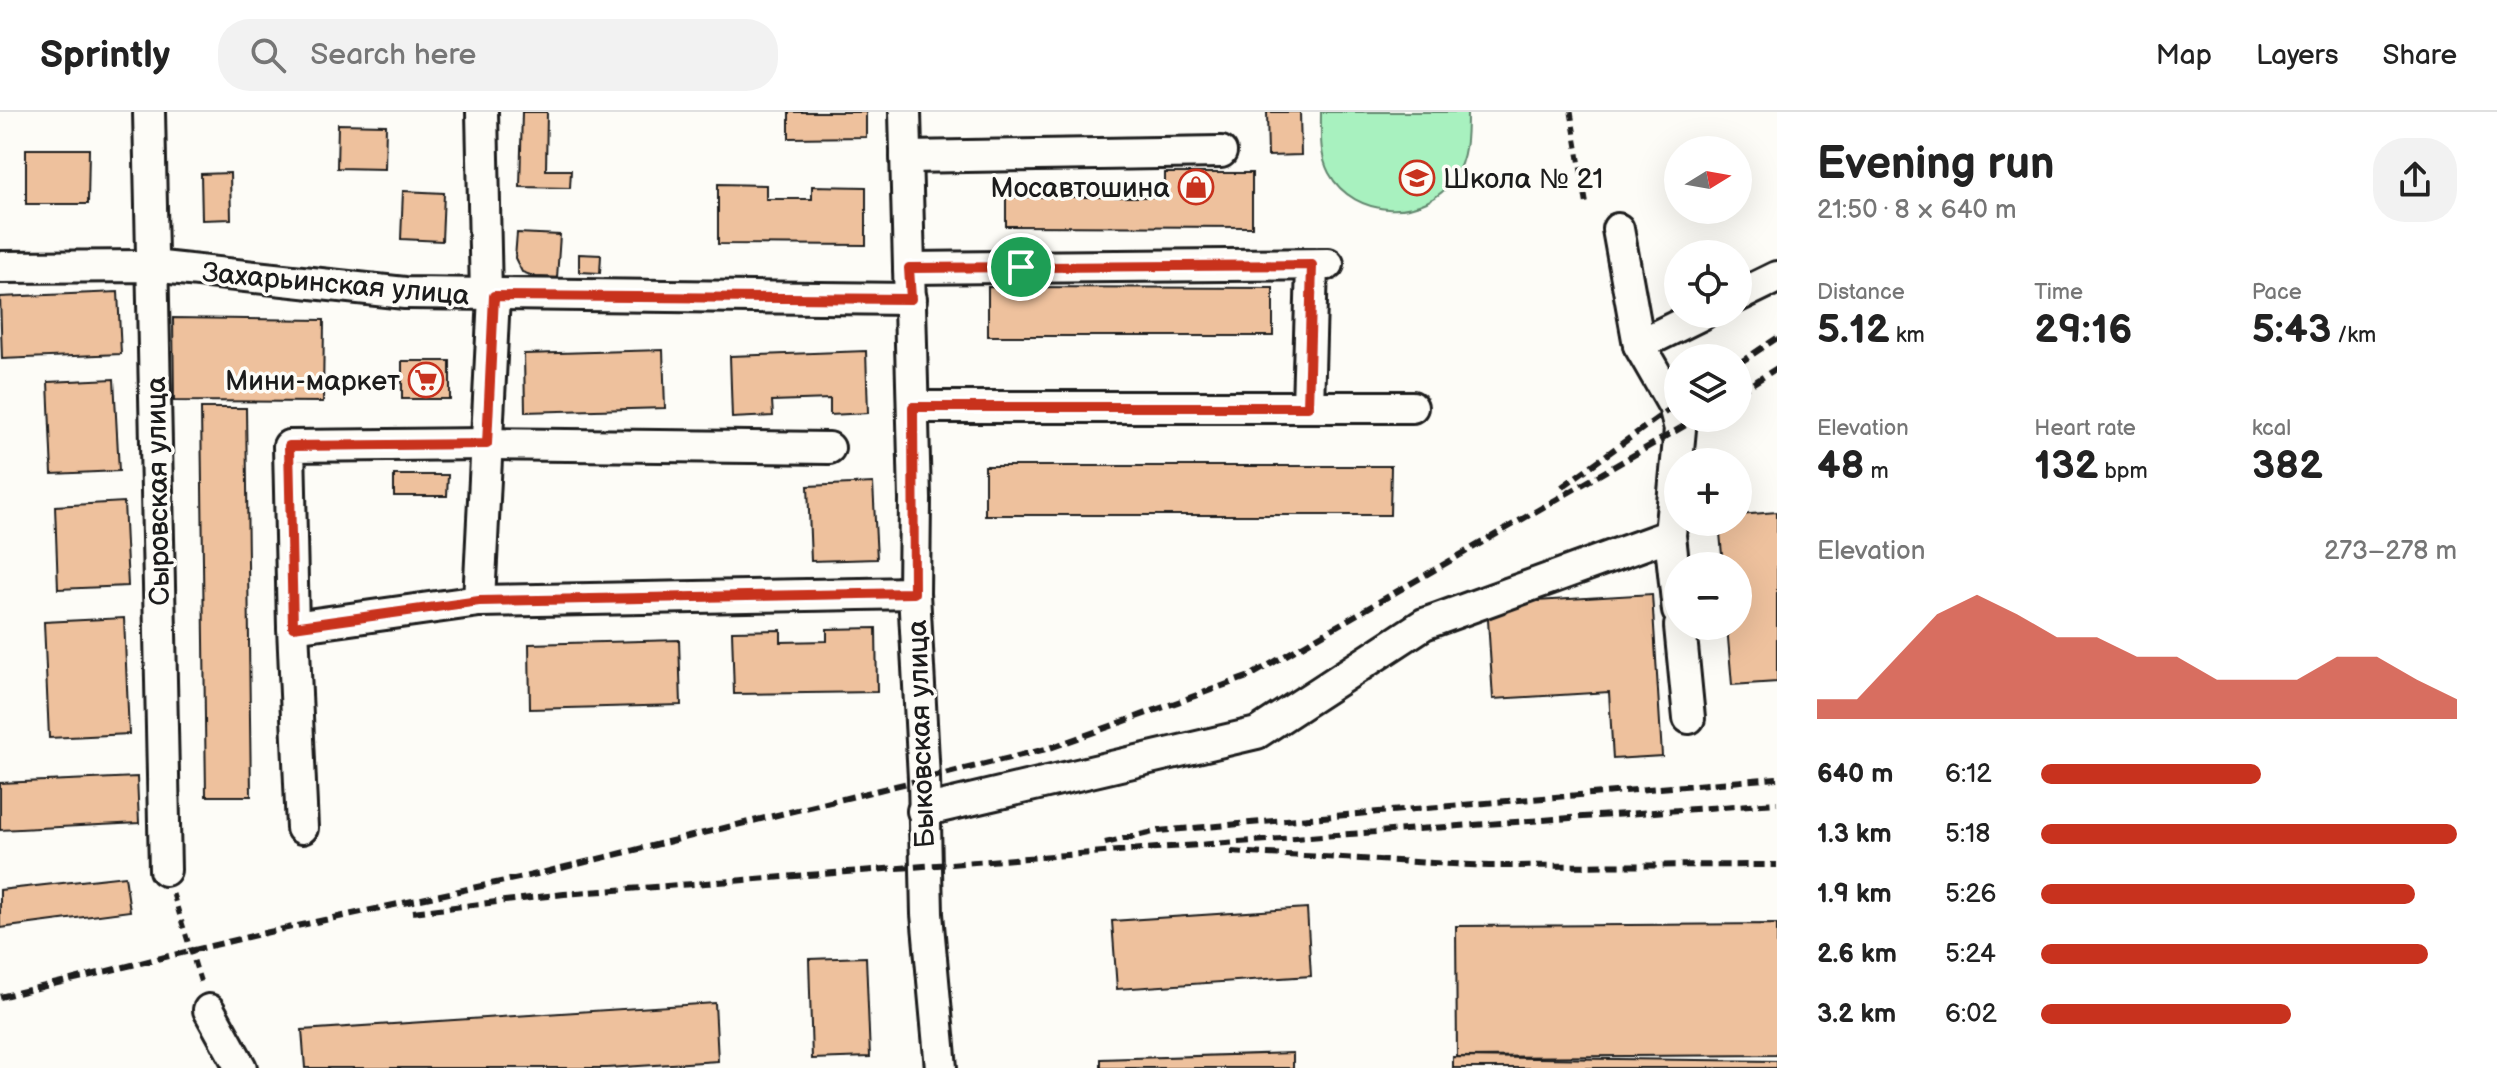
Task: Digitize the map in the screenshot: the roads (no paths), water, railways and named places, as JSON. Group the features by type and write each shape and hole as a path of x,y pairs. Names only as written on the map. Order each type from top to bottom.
{"street":[{"name":"Сыровская улица","path":"149,112 165,870"},
{"path":"479,601 490,296 482,112"},
{"name":"Быковская улица","path":"905,112 911,299 914,593 924,778 927,914 941,1068"},
{"path":"906,157 1221,152"},
{"path":"1618,229 1639,345 1674,406 1680,429 1678,448"},
{"path":"909,268 1320,264 1308,407"},
{"name":"Захарьинская улица","path":"0,267 152,266 405,293 490,296 911,299"},
{"path":"1752,289 1777,277"},
{"path":"1639,345 1674,328"},
{"path":"913,407 1412,407"},
{"path":"302,828 289,446 487,444 829,448"},
{"path":"923,811 1257,733 1424,624 1667,536"},
{"path":"293,627 479,601 914,593"},
{"path":"1681,640 1689,718"},
{"path":"209,1010 241,1068"}],"railway":[{"path":"1752,355 1777,338"},
{"path":"1752,384 1777,368"},
{"path":"1562,487 1664,413"},
{"path":"0,997 260,934 537,874 1050,748 1250,676 1674,432"},
{"path":"1105,843 1158,831 1777,778"},
{"path":"413,912 564,894 1777,803"},
{"path":"1231,852 1489,866 1777,865"}],"place":[{"name":"Школа № 21","path":"1417,178"},
{"name":"Мосавтошина","path":"1196,187"},
{"name":"Мини-маркет","path":"426,380"}]}
